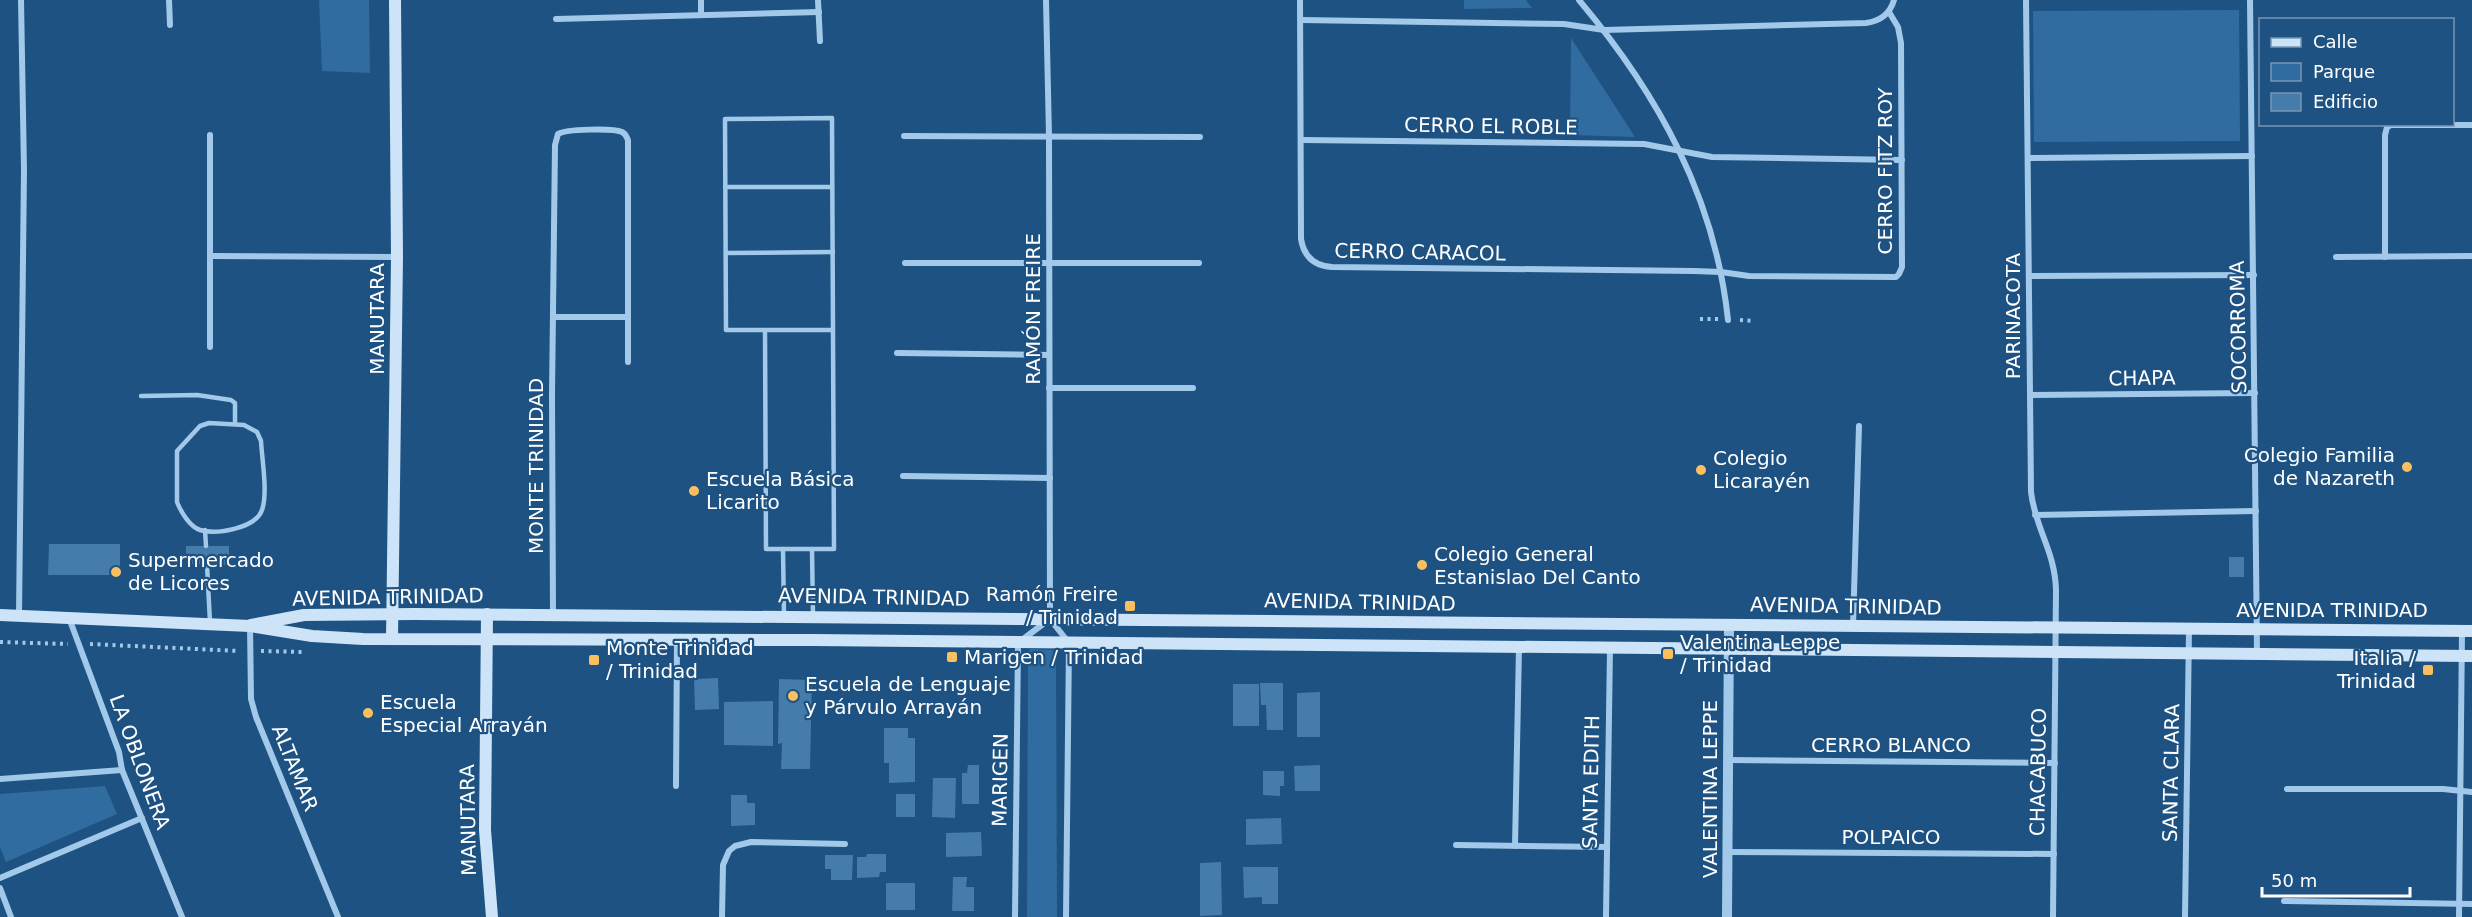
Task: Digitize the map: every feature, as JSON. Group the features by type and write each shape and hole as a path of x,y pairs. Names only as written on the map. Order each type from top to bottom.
{"main road":[{"name":"MANUTARA","path":"392,639 397,257 395,0"},
{"name":"AVENIDA TRINIDAD","path":"250,626 304,615 487,614 2467,631"},
{"name":"MANUTARA","path":"487,614 485,830 492,917"},
{"name":"AVENIDA TRINIDAD","path":"0,615 250,626 312,636 392,639 677,639 2467,656"}],"street":[{"path":"19,615 24,228 21,0"},
{"path":"169,0 170,25"},
{"path":"701,0 701,15"},
{"path":"818,0 819,41"},
{"name":"RAMÓN FREIRE","path":"1046,0 1049,136 1050,619"},
{"name":"CERRO CARACOL","path":"1300,0 1302,246 1309,259 1324,267 1721,272"},
{"path":"1579,0 1604,30 1647,92 1679,151 1706,213 1721,272 1728,320"},
{"path":"1301,20 1564,24 1604,30 1866,23 1875,22 1889,12 1894,0"},
{"name":"PARINACOTA","path":"2026,0 2031,492 2036,515 2049,546 2054,567 2056,627"},
{"name":"SOCORROMA","path":"2250,0 2257,654"},
{"path":"556,18 819,12"},
{"name":"CERRO FITZ ROY","path":"1721,272 1749,276 1896,277 1899,274 1902,267 1901,43 1898,27 1889,12"},
{"path":"2454,125 2472,125"},
{"path":"2385,257 2385,135 2390,126"},
{"name":"MONTE TRINIDAD","path":"553,615 555,145 558,134 567,130 617,131 626,135 628,140 628,362"},
{"path":"210,135 210,347"},
{"path":"904,136 1200,137"},
{"name":"CERRO EL ROBLE","path":"1302,140 1644,144 1712,158 1902,160"},
{"path":"2028,158 2252,156"},
{"path":"210,256 397,257"},
{"path":"2336,257 2472,256"},
{"path":"905,263 1049,261 1199,263"},
{"path":"2029,276 2254,275"},
{"path":"553,317 628,317"},
{"path":"897,353 1049,355"},
{"path":"1049,388 1193,388"},
{"name":"CHAPA","path":"2030,395 2255,393"},
{"path":"1853,626 1859,426"},
{"path":"903,476 1050,478"},
{"path":"2036,515 2256,511"},
{"name":"LA OBLONERA","path":"69,618 119,752 122,770 180,917"},
{"path":"1018,643 1050,619 1069,643 1066,917"},
{"name":"VALENTINA LEPPE","path":"1727,917 1729,625"},
{"name":"ALTAMAR","path":"250,626 251,699 256,717 338,917"},
{"name":"CHACABUCO","path":"2053,917 2056,627"},
{"name":"SANTA CLARA","path":"2184,917 2189,629"},
{"path":"2459,917 2460,791 2467,631"},
{"path":"676,786 677,639"},
{"name":"MARIGEN","path":"1015,917 1018,643"},
{"path":"1515,846 1519,647"},
{"name":"SANTA EDITH","path":"1606,917 1610,648"},
{"name":"CERRO BLANCO","path":"1728,760 2055,763"},
{"path":"0,779 122,770"},
{"path":"2287,789 2472,792"},
{"path":"0,878 142,818"},
{"path":"722,917 723,865 729,851 735,846 751,842 845,844"},
{"path":"1455,845 1607,847"},
{"name":"POLPAICO","path":"1727,852 2054,854"},
{"path":"0,888 11,917"},
{"path":"2284,902 2472,904"}],"lane":[{"path":"765,330 766,549 834,549 833,252 832,118 725,119 726,330 765,330 833,330"},
{"path":"725,187 832,187"},
{"path":"726,253 833,252"},
{"path":"141,396 197,395 231,400 235,403 235,424"},
{"path":"209,423 244,425 257,432 261,441 264,500 262,512 257,519 238,528 205,530 192,525 180,510 177,502 177,451 200,426 209,423"},
{"path":"205,530 206,546"},
{"path":"783,549 784,616"},
{"path":"812,549 813,616"},
{"path":"207,565 210,625"}],"green space":[{"path":"319,0 369,0 370,73 322,71"},
{"path":"1464,0 1526,0 1532,8 1464,9"},
{"path":"2239,10 2240,141 2034,142 2033,11"},
{"path":"1571,38 1635,137 1570,135"},
{"path":"1030,649 1052,650 1056,653 1057,917 1027,917 1028,653"},
{"path":"105,786 117,814 6,862 0,847 0,794"}],"building":[{"path":"49,544 120,544 120,575 48,575"},
{"path":"186,546 229,546 229,565 186,564"},
{"path":"2229,557 2244,557 2244,577 2229,577"},
{"path":"718,678 719,709 695,710 694,679"},
{"path":"779,679 812,680 810,769 781,769 782,743 778,744"},
{"path":"1260,683 1283,683 1283,730 1267,730 1266,705 1261,705"},
{"path":"1233,684 1259,684 1259,726 1233,726"},
{"path":"1320,692 1320,737 1297,737 1297,693"},
{"path":"773,701 773,746 724,745 724,702"},
{"path":"884,728 908,728 908,738 915,738 915,782 889,783 889,763 884,763"},
{"path":"968,765 979,765 979,804 962,804 962,773 967,773"},
{"path":"1320,765 1320,791 1295,791 1294,766"},
{"path":"1263,771 1284,771 1284,786 1280,786 1280,796 1263,795"},
{"path":"933,778 956,778 955,818 932,817"},
{"path":"896,794 915,794 915,817 896,817"},
{"path":"731,795 747,795 747,803 755,803 755,825 731,826"},
{"path":"1281,818 1282,844 1246,845 1246,819"},
{"path":"981,832 982,856 946,857 946,833"},
{"path":"867,854 886,854 886,872 880,872 879,877 857,878 857,857 866,857"},
{"path":"825,855 853,855 852,880 831,880 831,869 825,869"},
{"path":"1221,862 1222,915 1200,916 1200,863"},
{"path":"1243,867 1278,867 1278,904 1262,904 1262,897 1244,898"},
{"path":"953,877 967,877 966,887 974,887 974,911 952,911"},
{"path":"886,883 915,883 915,910 886,910"}],"place":[{"name":"Colegio Familia de Nazareth","path":"2407,467"},
{"name":"Colegio Licarayén","path":"1701,470"},
{"name":"Escuela Básica Licarito","path":"694,491"},
{"name":"Colegio General Estanislao Del Canto","path":"1422,565"},
{"name":"Supermercado de Licores","path":"116,572"},
{"name":"Ramón Freire / Trinidad","path":"1130,606"},
{"name":"Valentina Leppe / Trinidad","path":"1668,654"},
{"name":"Marigen / Trinidad","path":"952,657"},
{"name":"Monte Trinidad / Trinidad","path":"594,660"},
{"name":"Italia / Trinidad","path":"2428,670"},
{"name":"Escuela de Lenguaje y Párvulo Arrayán","path":"793,696"},
{"name":"Escuela Especial Arrayán","path":"368,713"}]}
